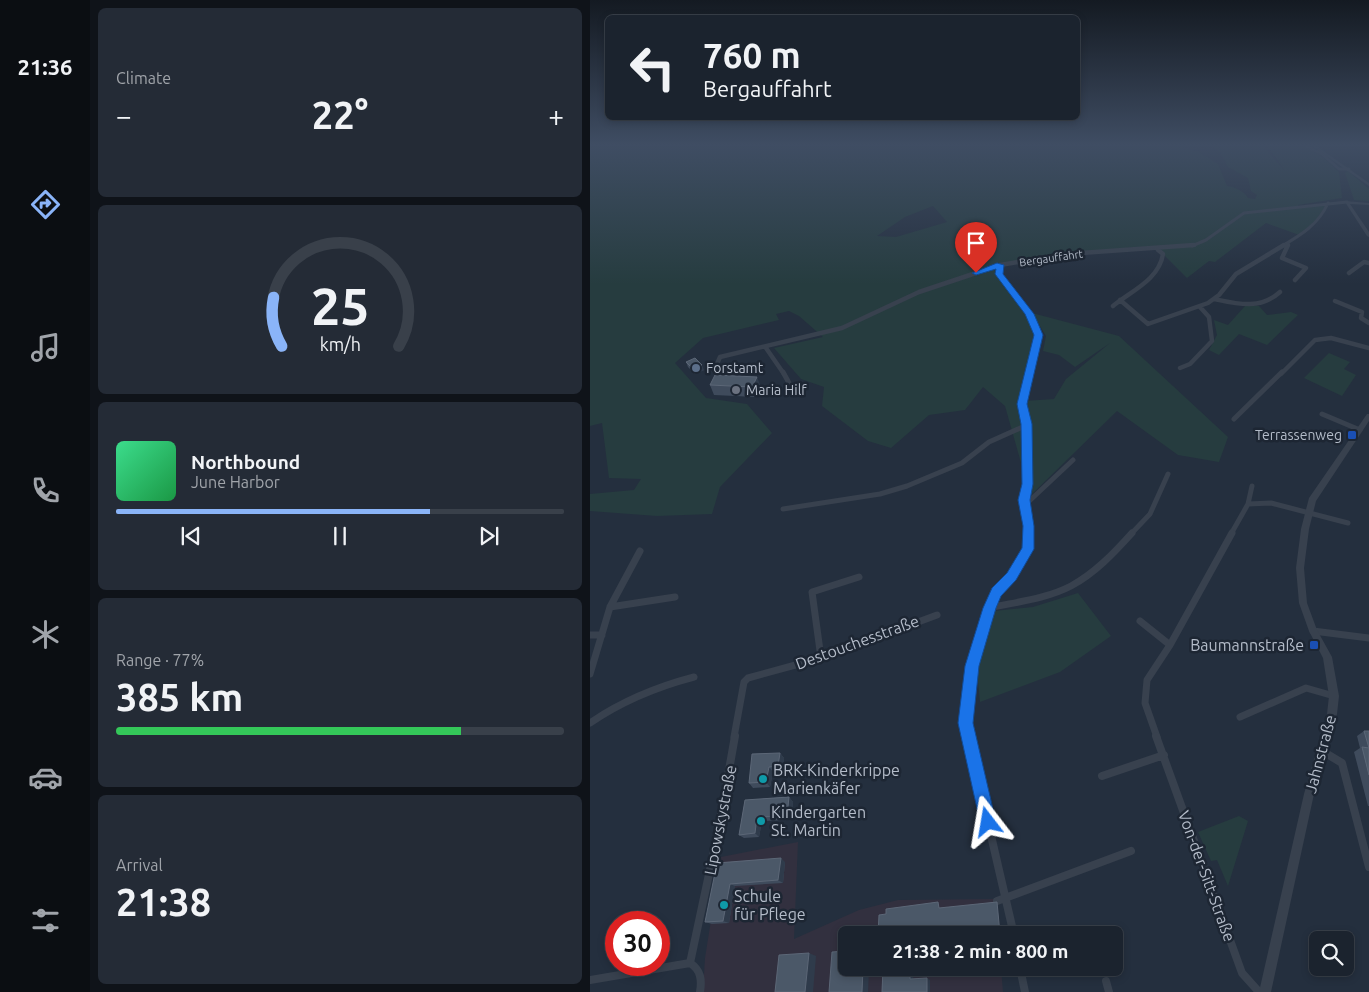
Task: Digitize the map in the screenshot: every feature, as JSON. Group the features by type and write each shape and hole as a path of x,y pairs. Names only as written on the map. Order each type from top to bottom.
{"street":[{"path":"1347,202 1369,236"},
{"name":"Bergauffahrt","path":"723,369 714,370 720,357 766,348 842,328 920,292 1000,265 1067,254 1158,250 1197,245 1244,213 1328,203 1369,204"},
{"path":"1120,300 1148,324 1200,307 1214,299 1235,275 1260,257 1298,238 1319,220 1326,210 1328,203"},
{"path":"1290,242 1281,255 1282,258 1308,266 1295,280"},
{"path":"1114,306 1156,273 1163,260 1163,254 1158,250"},
{"path":"1350,273 1364,262 1369,262"},
{"path":"1000,265 999,274 1029,314 1038,335 1022,404 1027,424 1028,484 1025,505 1028,526 1028,549 1011,576 996,592 989,608 972,666 966,723 969,748 1007,897 1012,926"},
{"path":"1214,299 1240,304 1269,302 1280,292"},
{"path":"1335,301 1362,312 1362,318 1369,323"},
{"path":"1180,368 1190,364 1212,341 1209,317 1200,307"},
{"path":"1234,419 1315,340 1331,338 1369,348"},
{"path":"766,348 787,377 794,392"},
{"path":"1322,414 1360,430"},
{"name":"Jahnstraße","path":"1265,992 1309,794 1332,714 1334,696 1327,657 1313,631 1303,603 1300,568 1308,514 1312,500 1369,416"},
{"path":"783,508 880,494 907,486 962,463 989,442 1027,424"},
{"path":"1025,505 1073,460"},
{"path":"989,608 1050,595 1071,586 1107,560 1150,514 1168,474"},
{"name":"Von-der-Sitt-Straße","path":"1252,486 1248,504 1170,644 1147,680 1145,702 1199,858 1242,973 1259,992"},
{"path":"1248,504 1254,502 1275,504 1308,514 1337,518 1348,523"},
{"path":"590,674 610,606 640,551"},
{"path":"821,658 812,592 859,577"},
{"path":"610,606 675,597"},
{"name":"Destouchesstraße","path":"748,678 821,658 937,615"},
{"path":"1140,621 1170,644"},
{"path":"1313,631 1369,638"},
{"path":"590,635 602,635"},
{"path":"590,723 620,702 694,676"},
{"name":"Lipowskystraße","path":"690,963 718,832 744,682 748,678"},
{"path":"1240,717 1306,688 1334,696"},
{"path":"1322,751 1342,763 1369,867"},
{"path":"1102,776 1164,755"},
{"path":"997,901 1131,851"},
{"path":"590,980 690,963 696,966 700,972 700,992"},
{"path":"1021,976 1024,992"},
{"path":"1106,981 1109,992"}],"shaded area":[{"path":"798,842 794,939 859,910 898,900 996,899 998,926 838,926 838,976 1002,976 1003,992 703,992 705,958 721,857"}],"green space":[{"path":"590,191 1241,191 1248,198 1255,199 1257,195 1251,191 1341,191 1342,198 1298,205 1299,207 1326,204 1319,217 1299,235 1266,223 1215,262 1209,261 1187,278 1157,248 1134,247 997,264 936,287 994,269 1040,334 1025,401 1054,399 1066,379 1110,343 1075,367 1059,355 1043,351 1046,336 1032,313 1119,336 1228,437 1219,462 1178,455 1117,411 1029,497 1005,406 983,387 965,410 929,415 891,448 868,441 822,406 824,387 801,379 774,348 823,337 799,316 789,311 776,314 779,320 703,338 675,363 706,398 747,404 772,433 720,487 712,514 657,516 590,511 590,494 634,490 641,479 609,478 602,423 590,426","holes":["933,206 947,222 896,237 877,236 905,217"]},
{"path":"1351,191 1369,191 1369,201 1354,200"},
{"path":"1245,306 1259,306 1267,315 1291,312 1298,315 1267,345 1239,334 1219,355 1209,350 1217,335 1214,320 1228,325"},
{"path":"1329,353 1350,362 1344,369 1356,375 1342,396 1304,378"},
{"path":"1078,593 1111,636 1060,672 980,702 977,671 994,611 1033,607"},
{"path":"1239,816 1248,821 1228,886 1217,860 1211,861 1198,832"}],"building":[{"path":"695,358 702,365 693,369 686,362"},
{"path":"715,375 757,377 752,387 710,385"},
{"path":"1364,731 1369,731 1369,748"},
{"path":"1362,747 1369,748 1369,775"},
{"name":"BRK-Kinderkrippe Marienkäfer","path":"780,753 778,766 769,767 766,782 749,783 752,754"},
{"name":"Kindergarten St. Martin","path":"789,797 787,816 757,817 755,833 739,835 745,800"},
{"name":"Schule für Pflege","path":"781,858 778,880 730,884 723,921 705,922 717,863"},
{"path":"938,902 939,908 997,902 999,926 878,926 879,915 886,914 886,909"},
{"path":"832,952 838,952 838,976 863,976 862,992 829,992"},
{"path":"809,953 805,992 775,992 779,955"},
{"path":"883,976 910,976 910,979 927,978 927,992 882,992"}],"place":[{"name":"Forstamt","path":"696,368"},
{"name":"Maria Hilf","path":"736,390"},
{"name":"Terrassenweg","path":"1352,435"},
{"name":"Baumannstraße","path":"1314,645"},
{"name":"BRK-Kinderkrippe Marienkäfer","path":"763,779"},
{"name":"Kindergarten St. Martin","path":"761,821"},
{"name":"Schule für Pflege","path":"724,905"}],"route":[{"path":"976,273 1000,265 998,269 999,274 1029,314 1038,335 1022,404 1027,424 1028,484 1024,500 1028,526 1028,549 1017,568 996,592 989,608 972,666 966,723 969,748 988,822"}]}
